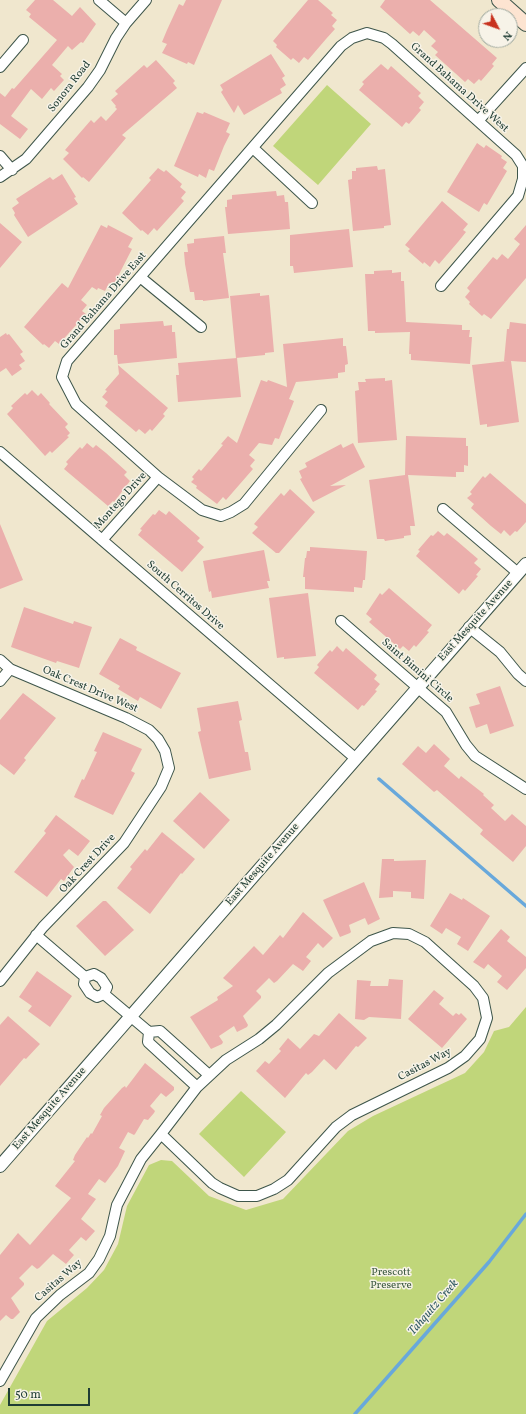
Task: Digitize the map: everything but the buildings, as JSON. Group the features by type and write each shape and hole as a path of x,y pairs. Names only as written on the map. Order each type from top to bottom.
{"main road":[{"path":"499,0 526,24"}],"street":[{"path":"99,0 126,23"},
{"name":"Sonora Road","path":"0,178 26,159 88,87 100,70 116,38 126,23 146,0"},
{"name":"Grand Bahama Drive West","path":"367,33 384,38 392,44 516,155 523,166 523,179 518,196 441,286"},
{"name":"Grand Bahama Drive East","path":"321,410 244,504 221,516 202,510 158,477 76,404 62,377 67,361 254,148 341,46 352,38 367,33"},
{"path":"0,67 23,40"},
{"path":"478,121 526,68"},
{"path":"254,148 312,203"},
{"path":"0,156 12,170"},
{"path":"140,277 201,326"},
{"name":"South Cerritos Drive","path":"0,452 355,758"},
{"name":"Montego Drive","path":"102,540 158,477"},
{"path":"443,509 522,568"},
{"name":"East Mesquite Avenue","path":"0,1166 417,686 522,568"},
{"name":"Saint Bimini Circle","path":"341,621 446,712 466,745 475,756 526,789"},
{"path":"469,627 500,652 518,674 526,681"},
{"name":"Oak Crest Drive West","path":"0,660 10,669 126,718 150,730 158,739 165,751"},
{"path":"0,681 10,669"},
{"name":"Oak Crest Drive","path":"0,981 36,935 124,843 161,787 169,768 165,751"},
{"name":"Casitas Way","path":"0,1381 36,1318 51,1303 88,1273 99,1259 110,1236 117,1205 141,1159 197,1086 226,1060 259,1039 276,1025 328,974 371,942 392,933 409,934 425,942 474,986 483,998 487,1018 480,1039 465,1056 448,1068 352,1114 336,1127 288,1180 274,1190 257,1196 238,1196 220,1188 212,1183 161,1134"},
{"path":"36,935 85,977"},
{"path":"85,977 94,974 101,978 106,986 104,994"},
{"path":"85,977 84,984 90,993 97,997 104,994"},
{"path":"104,994 149,1032 160,1031 209,1075"},
{"path":"149,1032 148,1042 197,1086"}],"green space":[{"path":"327,85 371,124 318,185 273,146"},
{"name":"Prescott Preserve","path":"526,1007 526,1414 0,1414 0,1405 47,1321 87,1288 104,1270 118,1244 127,1206 149,1165 161,1160 172,1161 209,1196 246,1210 283,1199 348,1131 373,1116 465,1073 484,1052 494,1031 509,1027"},
{"path":"241,1091 286,1132 244,1177 199,1134"}],"waterway":[{"path":"379,779 526,906"},
{"name":"Tahquitz Creek","path":"355,1414 489,1262 526,1214"}]}
